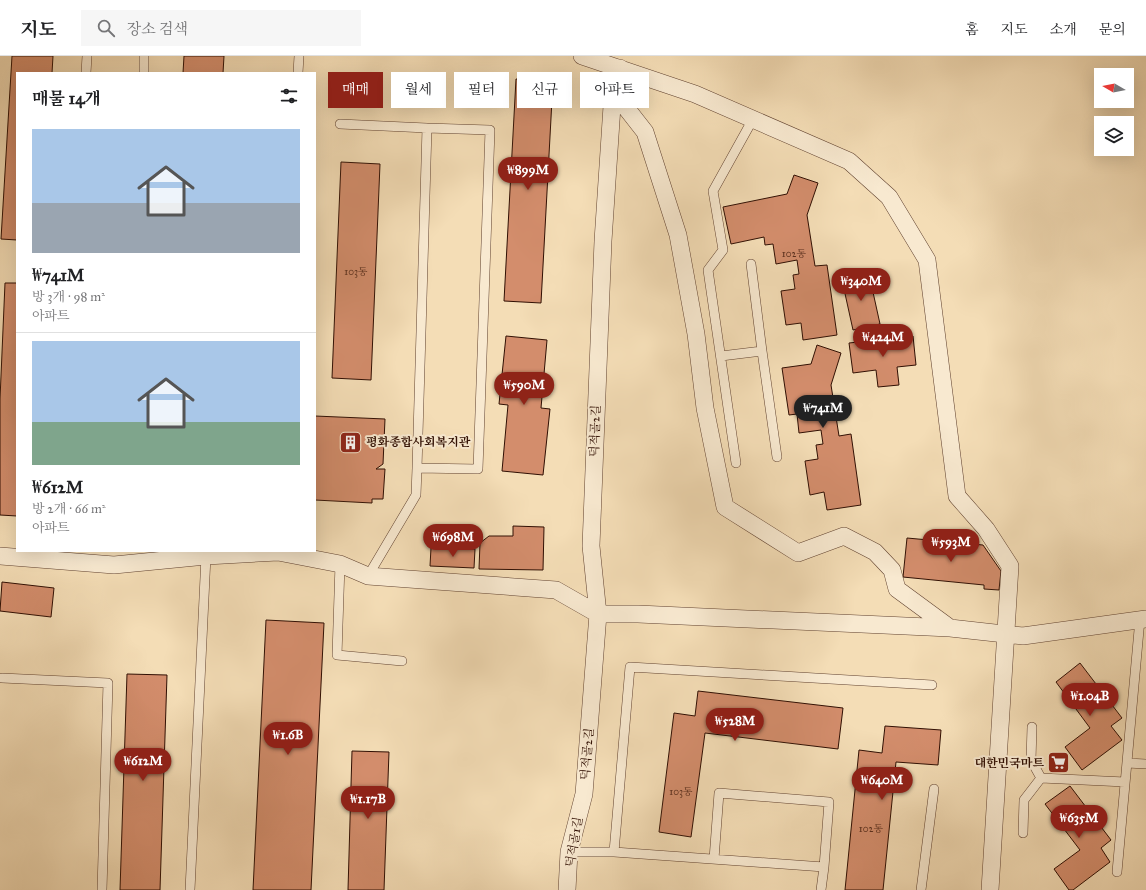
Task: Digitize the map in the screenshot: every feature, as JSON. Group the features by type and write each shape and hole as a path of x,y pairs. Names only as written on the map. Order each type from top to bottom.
{"street":[{"path":"593,57 695,94 850,161 889,197 927,260 956,496 986,529 1010,566 990,890"},
{"name":"덕적골2길","path":"619,72 620,68"},
{"name":"덕적골2길","path":"584,794 598,614 591,546 603,249 612,108"},
{"path":"626,108 645,132 678,235 696,334 705,408 726,507 798,553 844,536 875,552 892,570 897,589 950,628"},
{"path":"0,556 67,556 114,564 208,554 278,552 340,564 368,576 556,590 598,614 646,614 950,628 1023,636 1143,619"},
{"name":"덕적골1길","path":"567,890 569,852 584,794"}],"lane":[{"path":"86,72 87,56"},
{"path":"144,56 144,72"},
{"path":"298,72 299,56"},
{"path":"736,463 708,270 722,250 713,192 753,119"},
{"path":"340,124 490,130 478,469 417,468"},
{"path":"368,576 416,495 427,128"},
{"path":"751,264 777,457"},
{"path":"721,356 762,351"},
{"path":"190,890 208,554"},
{"path":"340,564 337,655 402,661"},
{"path":"1117,872 1125,782 1143,619"},
{"path":"614,852 630,667 932,685"},
{"path":"2,678 108,683 102,890"},
{"path":"1032,727 1031,760 1041,778"},
{"path":"1127,763 1146,764"},
{"path":"1041,778 1125,782"},
{"path":"1023,833 1024,800 1041,778"},
{"path":"921,890 934,789"},
{"path":"714,859 719,793 829,802 821,890"},
{"path":"569,852 614,852 824,867"}],"building":[{"path":"12,56 53,56 52,72 16,72 16,240 1,239"},
{"path":"184,56 224,56 223,72 183,72"},
{"path":"517,79 517,108 552,108 541,303 504,301"},
{"path":"341,162 380,164 371,380 332,378"},
{"path":"794,175 818,183 807,215 815,266 827,265 837,335 803,340 801,323 786,325 781,291 795,289 793,275 799,274 797,260 776,264 773,244 765,245 764,237 731,244 723,207 787,194"},
{"path":"869,274 880,324 853,330 842,280"},
{"path":"5,283 16,283 16,516 0,515 0,399"},
{"path":"506,336 547,340 541,408 550,409 543,475 502,471 508,405 499,404"},
{"path":"913,336 916,365 897,367 899,385 878,387 876,370 853,373 849,343"},
{"path":"817,345 841,353 831,385 839,436 851,434 861,505 827,510 824,492 810,495 805,461 818,459 816,445 823,444 821,430 799,433 797,414 789,415 782,368 811,364"},
{"name":"평화종합사회복지관","path":"316,416 385,419 383,464 376,469 385,469 383,499 372,499 372,503 316,500"},
{"path":"513,526 544,527 543,570 479,569 480,543 489,536 513,536"},
{"path":"907,538 983,545 1001,571 999,590 984,589 984,585 903,577"},
{"path":"431,548 475,549 474,568 430,566"},
{"path":"2,582 54,588 51,617 0,611"},
{"path":"266,620 324,623 311,890 253,890"},
{"path":"1080,663 1122,718 1111,726 1122,740 1082,770 1065,747 1090,728 1056,682"},
{"path":"127,674 167,675 160,890 120,890"},
{"path":"698,691 843,708 838,749 705,733 691,837 659,832 674,713 695,716"},
{"path":"885,726 941,730 938,765 896,762 883,890 845,890 859,750 882,753"},
{"path":"352,751 389,752 384,890 348,890"},
{"path":"1070,786 1111,840 1101,848 1110,862 1073,890 1069,890 1054,869 1080,850 1045,804"}],"place":[{"name":"평화종합사회복지관","path":"350,442"},
{"name":"대한민국마트","path":"1059,763"}]}
